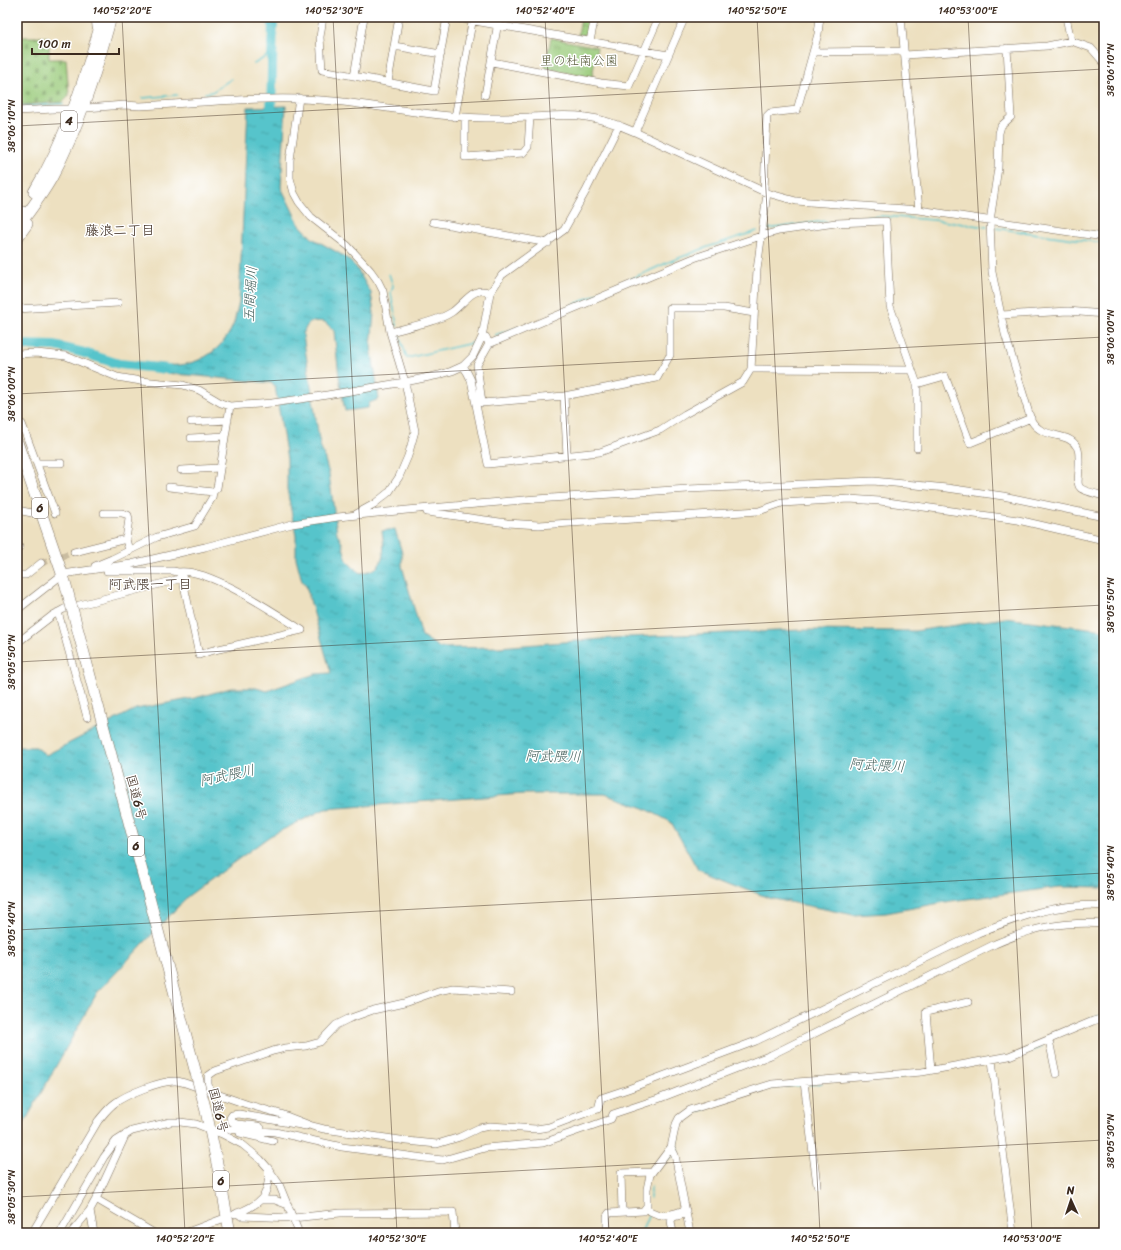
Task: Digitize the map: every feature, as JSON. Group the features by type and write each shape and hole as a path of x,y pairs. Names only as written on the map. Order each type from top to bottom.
{"highway":[{"name":"4","path":"19,212 53,157 79,109 103,17"},
{"name":"4","path":"17,228 49,182 79,109 111,17"},
{"path":"17,238 28,222 49,182"},
{"name":"国道6号","path":"17,442 64,578 206,1111 215,1132 219,1173 230,1233"}],"street":[{"path":"95,17 96,27 99,30"},
{"path":"323,17 320,37 322,70 434,91 447,17"},
{"path":"354,76 364,17"},
{"path":"388,82 399,17"},
{"path":"452,17 473,19 498,26 668,55"},
{"path":"485,95 500,17"},
{"path":"590,41 595,17"},
{"path":"492,62 601,83 629,86 659,18 647,17"},
{"path":"635,132 685,17"},
{"path":"463,366 471,380 488,464 600,452 660,430 685,414 743,382 751,369 757,270 765,192 767,116 770,114 797,110 818,34 820,17"},
{"path":"901,17 919,210"},
{"path":"1068,18 1071,41"},
{"path":"456,117 473,19"},
{"path":"813,52 904,53 1048,46 1071,41 1091,48 1104,63"},
{"path":"394,46 441,54"},
{"path":"1007,48 1011,117 1001,126 999,133 998,168 990,221 992,272 1005,334 1035,427 1073,441 1078,448 1079,487 1082,490 1104,496"},
{"path":"296,98 290,160 290,178 294,193 311,217 348,246 370,270 383,291 390,332 415,431 408,456 399,477 389,492 374,504 354,515"},
{"path":"17,111 296,98 350,102 456,117 577,116 619,125 765,192 796,201 919,210 1104,237"},
{"path":"465,117 465,157 523,153 528,147 530,117"},
{"path":"17,354 36,353 66,356 117,377 189,386 230,406 272,403 403,382 439,375 463,366 473,356 482,337 490,293 496,283 502,275 564,230 586,191 619,125"},
{"path":"433,222 548,243"},
{"path":"754,313 724,308 670,308 670,355 657,378 564,396 482,403 477,365 489,344 694,258 761,236 779,231 836,223 886,222 890,306 917,384 917,448"},
{"path":"390,332 429,322 451,312 475,292 484,290 490,293"},
{"path":"17,309 118,302"},
{"path":"1001,315 1068,311 1104,314"},
{"path":"482,337 486,337 489,344"},
{"path":"751,369 912,370"},
{"path":"917,384 945,376 970,443 1031,418"},
{"path":"564,396 567,456"},
{"path":"18,606 64,578 112,559 157,537 195,526 212,498 213,492 217,488 230,406"},
{"path":"191,422 228,420"},
{"path":"17,423 22,424 55,513"},
{"path":"191,438 225,436"},
{"path":"37,463 61,462"},
{"path":"181,470 220,468"},
{"path":"81,571 131,564 205,547 292,524 338,517 536,499 688,489 873,481 947,488 1003,496 1104,517"},
{"path":"169,487 213,492"},
{"path":"407,510 507,522 539,524 759,511 782,503 849,499 880,501 1018,520 1104,540"},
{"path":"17,510 32,513 41,512"},
{"path":"104,513 122,513 128,515 129,518 126,539 129,551"},
{"path":"74,552 126,539"},
{"path":"17,575 26,575 32,572 41,563"},
{"path":"81,571 185,571 198,573 249,597 302,630 210,650 199,655 183,578 178,572"},
{"path":"17,643 64,609 183,578"},
{"path":"58,612 87,717"},
{"path":"260,1131 261,1128 258,1126 237,1124 232,1122 230,1118 232,1115 239,1114 407,1141 437,1144 478,1128 490,1126 536,1129 549,1127 598,1109 600,1098 756,1041 978,933 1037,912 1064,907 1093,905 1104,906"},
{"path":"215,1132 226,1129 260,1131 282,1134 348,1148 443,1160 485,1148 543,1143 611,1119 613,1114 658,1099 771,1055 996,944 1032,930 1062,925 1090,923 1104,924"},
{"path":"210,1091 208,1076 215,1071 273,1051 306,1046 320,1042 336,1025 359,1014 404,1003 438,991 453,988 511,992"},
{"path":"931,1070 926,1012 968,1002"},
{"path":"646,1209 648,1182 652,1172 671,1147 676,1124 679,1118 690,1110 772,1084 882,1076 992,1060 1009,1056 1093,1021 1104,1018"},
{"path":"1049,1040 1056,1074"},
{"path":"992,1060 1013,1233"},
{"path":"32,1233 98,1121 114,1104 127,1096 142,1090 176,1081 210,1091 253,1107 281,1114 312,1126"},
{"path":"804,1082 818,1185"},
{"path":"60,1233 110,1146 126,1134 170,1122 190,1123 215,1132 243,1145 268,1168 277,1180 294,1219 298,1233"},
{"path":"229,1129 234,1132 273,1141"},
{"path":"71,1233 90,1210 96,1200 126,1134"},
{"path":"671,1147 675,1155 690,1233"},
{"path":"268,1168 268,1181 261,1200 255,1205 236,1213 244,1217 294,1219 340,1213 453,1212 455,1233"},
{"path":"622,1212 621,1173 652,1172"},
{"path":"96,1200 154,1233"},
{"path":"261,1200 275,1200 288,1205"},
{"path":"646,1209 662,1216 686,1212"},
{"path":"607,1233 607,1216 609,1213 644,1211 646,1209"},
{"path":"90,1210 94,1233"},
{"path":"673,1233 671,1221 673,1217 686,1212"},
{"path":"185,1233 222,1219"}],"green space":[{"path":"581,17 592,17 588,35 578,35"},
{"path":"17,37 49,37 49,59 66,59 69,96 63,102 17,105"},
{"name":"里の杜南公園","path":"551,38 597,47 592,78 545,68"}],"water":[{"name":"阿武隈川","path":"286,106 281,187 299,224 312,238 344,256 356,267 371,293 374,313 371,347 379,399 369,403 368,408 345,411 334,331 325,322 316,321 310,323 306,327 303,335 320,445 329,474 337,533 342,543 347,561 361,573 375,568 382,560 384,548 382,531 395,529 402,553 402,566 422,636 440,648 499,647 628,637 803,630 915,631 1005,618 1104,630 1104,888 1060,887 951,901 886,913 854,915 769,898 698,870 671,822 644,808 605,794 523,794 325,809 270,836 188,896 97,993 17,1134 17,747 36,747 46,755 136,709 195,698 231,688 256,688 267,691 315,674 331,673 306,586 302,581 296,558 296,536 287,489 287,459 275,386 271,383 155,372 155,363 180,365 198,360 213,352 220,346 234,323 239,302 248,107"}],"waterway":[{"name":"五間堀川","path":"271,119 273,17"},
{"path":"254,64 272,53"},
{"path":"205,93 212,92 231,79"},
{"path":"142,98 177,95"},
{"path":"17,107 63,104"},
{"path":"846,219 881,216 934,220 987,227"},
{"path":"767,229 826,221"},
{"path":"995,228 1104,243"},
{"path":"573,305 671,261 757,231"},
{"path":"389,274 393,286 391,293 397,326"},
{"path":"495,335 521,327"},
{"path":"399,335 407,358 472,343"},
{"name":"五間堀川","path":"17,345 55,346 81,352 119,364 168,369"},
{"path":"1089,1019 1104,1015"},
{"path":"1027,1052 1042,1047"},
{"path":"894,1078 902,1077"},
{"path":"808,1085 822,1083"},
{"path":"769,1088 802,1085"},
{"path":"690,1114 707,1108"},
{"path":"678,1132 683,1119"},
{"path":"677,1137 676,1143 678,1153"},
{"path":"663,1163 672,1156"},
{"path":"650,1198 651,1186"},
{"path":"641,1233 649,1214"}],"tunnel":[{"path":"41,563 74,552"}],"district":[{"name":"藤浪二丁目","path":"120,230"},
{"name":"阿武隈一丁目","path":"150,584"}]}
